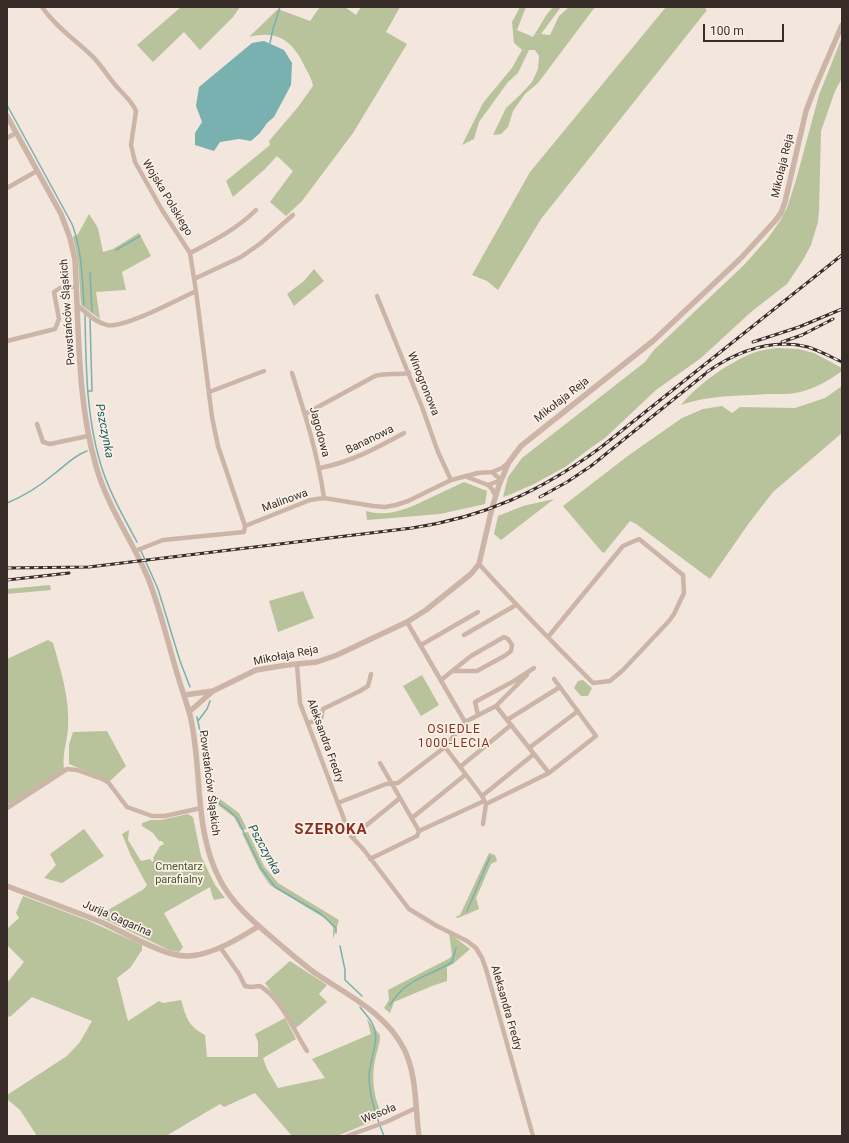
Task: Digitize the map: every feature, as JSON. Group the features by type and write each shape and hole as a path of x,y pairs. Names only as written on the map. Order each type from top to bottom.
{"street":[{"name":"Wojska Polskiego","path":"42,7 58,25 91,55 114,84 131,100 136,111 131,145 135,162 162,210 190,253 212,417 218,446 245,526"},
{"name":"Mikołaja Reja","path":"189,712 213,691 256,670 317,662 337,655 407,622 426,610 470,574 479,564 495,495 509,462 521,446 653,341 740,259 781,213 785,202 806,111 842,25"},
{"name":"Powstańców Śląskich","path":"7,116 67,227 75,260 84,414 88,436 96,469 106,495 148,578 189,712 197,752 201,808 207,843 214,868 236,904 259,926 313,971 366,1006 394,1033 404,1048 408,1059 412,1076 419,1136"},
{"path":"7,138 16,133"},
{"path":"7,188 37,171"},
{"path":"190,253 226,234 256,210"},
{"path":"194,279 241,257 261,243 293,215"},
{"path":"7,341 55,329 59,319 54,292 60,288 77,286"},
{"path":"78,306 99,322 108,326 113,326 126,323 196,291"},
{"name":"Winogronowa","path":"377,296 409,373 438,452 451,480"},
{"path":"209,392 264,371"},
{"name":"Jagodowa","path":"292,373 320,468 324,498"},
{"path":"305,414 375,376 384,374 392,375 409,373"},
{"path":"37,424 43,442 50,444 88,436"},
{"name":"Bananowa","path":"320,468 359,457 404,433"},
{"path":"488,485 501,480 492,472 502,468 509,462"},
{"name":"Malinowa","path":"135,551 164,540 244,532 245,526 310,500 324,498 373,506 389,506 408,501 451,480 478,473 492,472"},
{"path":"467,477 488,485 495,495"},
{"path":"479,564 516,605 548,638 593,683 610,681 623,670 674,614 684,593 683,575 639,539 624,546 548,638"},
{"path":"464,635 516,605"},
{"path":"421,645 478,612"},
{"path":"407,622 464,722"},
{"path":"441,680 471,656 504,637 510,641 512,648 511,651 477,671 453,671"},
{"name":"Aleksandra Fredry","path":"297,665 300,703 350,835 409,909 437,926 467,941 476,948 482,958 491,984 533,1136"},
{"path":"338,803 386,784 398,783 444,747 464,722 478,715 496,706 534,668 514,681 475,702 478,715"},
{"path":"308,723 321,719 323,709 360,692 368,686 371,674"},
{"path":"370,859 418,836 419,831 484,800 549,773 596,736 554,679"},
{"path":"507,720 560,687"},
{"name":"Mikołaja Reja","path":"184,695 213,691"},
{"path":"496,706 549,773"},
{"path":"529,748 578,711"},
{"path":"460,767 511,725"},
{"path":"444,747 484,800 483,824"},
{"path":"484,800 534,754"},
{"path":"380,763 419,831"},
{"path":"7,808 67,769 77,770 108,782 127,807 152,816 165,816 201,808"},
{"path":"412,818 465,774"},
{"path":"352,837 400,798"},
{"name":"Jurija Gagarina","path":"7,886 100,922 171,954 182,956 194,956 220,947 259,926"},
{"path":"220,947 246,986 260,986 270,994 287,1018 306,1051"},
{"name":"Wesoła","path":"347,1136 386,1122 416,1108"}],"green space":[{"path":"181,7 240,7 233,17 200,50 184,32 153,62 137,45"},
{"path":"320,7 345,7 356,15 361,7 400,7 386,32 407,44 353,133 302,201 286,216 270,202 293,171 277,156 265,169 233,197 226,181 270,145 269,141 298,107 313,86 301,60 291,45 285,40 269,35 249,37 278,9 310,21"},
{"path":"520,7 526,7 517,30 533,37 553,7 561,7 541,34 550,35 559,16 569,7 595,7 538,83 525,94 513,111 508,127 501,134 493,135 506,108 532,82 538,69 539,56 535,50 529,50 518,73 508,82 479,122 474,139 462,145 483,103 512,68 522,50 514,43 512,22"},
{"path":"666,7 704,7 707,10 541,219 498,290 487,281 472,275 530,172"},
{"path":"842,37 842,78 835,91 821,131 818,222 811,245 787,284 751,312 701,358 656,390 605,438 565,467 534,484 503,497 508,477 522,458 645,362 654,350 744,265 768,238 787,208 819,95"},
{"path":"89,214 98,228 103,252 113,249 139,233 151,256 122,272 126,290 96,292 100,319 81,305 78,261 73,237 78,234"},
{"path":"314,269 324,281 294,306 287,294 304,281"},
{"path":"777,348 798,349 814,353 842,368 842,371 819,385 795,393 702,399 681,405 696,389 734,362 756,352"},
{"path":"842,386 842,433 773,492 749,523 710,579 630,521 604,553 563,506 629,455 682,418 703,409 722,406 732,413 740,407 795,408 825,398"},
{"path":"464,482 487,491 485,504 440,514 367,520 366,511 374,513 391,513 399,511"},
{"path":"554,499 501,540 494,534 498,516 523,506"},
{"path":"50,585 51,590 7,594 7,589"},
{"path":"303,591 314,618 278,632 269,601"},
{"path":"48,640 53,643 68,706 68,728 64,754 64,769 9,804 7,802 7,659"},
{"path":"422,675 439,705 421,716 403,686"},
{"path":"583,680 592,688 588,696 581,696 574,688 578,681"},
{"path":"107,731 126,766 110,781 69,764 69,745 73,732"},
{"path":"210,796 218,796 239,813 247,829 241,830 234,817 214,802"},
{"name":"Cmentarz parafialny","path":"188,814 193,817 201,856 215,885 225,898 214,900 210,887 164,913 183,947 179,952 169,950 98,916 144,889 147,885 131,856 122,834 129,830 128,840 141,861 150,859 152,862 160,846 164,844 162,841 159,841 153,833 142,826 142,823 151,820 161,820"},
{"path":"84,829 104,856 62,883 44,878 56,865 50,854"},
{"path":"248,832 264,866 278,883 339,920 333,939 333,927 326,919 270,885 259,869 242,833"},
{"path":"489,853 495,855 497,861 491,864 476,898 479,909 458,918 455,917 460,915"},
{"path":"23,896 89,921 142,945 142,950 130,968 117,978 128,1021 159,1001 163,1003 181,1000 188,1020 199,1032 205,1035 207,1057 258,1057 258,1042 255,1034 285,1018 296,1039 263,1058 267,1069 278,1088 325,1078 312,1059 371,1034 367,1019 380,1035 375,1060 373,1082 377,1103 383,1117 337,1136 292,1136 255,1093 224,1107 220,1104 166,1136 37,1136 20,1110 7,1099 7,1095 67,1056 80,1042 92,1021 32,997 11,1016 7,1017 7,983 24,962 7,945 7,929 19,918 16,913"},
{"path":"449,933 470,949 453,964 447,967 447,981 394,1002 390,1013 384,1008 389,1000 388,990 450,958 452,955"},
{"path":"290,961 327,985 319,994 327,1002 296,1028 265,983"}],"water":[{"path":"264,41 284,50 292,63 291,85 274,117 251,141 239,139 220,142 214,151 195,145 195,133 202,122 196,106 199,87 252,43"}],"waterway":[{"path":"270,43 280,7"},
{"name":"Pszczynka","path":"7,105 72,224 80,254 84,305"},
{"path":"116,250 140,236"},
{"path":"90,273 92,312"},
{"name":"Pszczynka","path":"85,315 89,408 95,444 107,483 137,542"},
{"path":"88,391 92,391 90,319"},
{"path":"7,503 37,487 73,458 87,451"},
{"name":"Pszczynka","path":"141,551 158,589 180,661 190,687"},
{"path":"198,721 207,709 210,701"},
{"name":"Pszczynka","path":"197,717 203,746 205,771"},
{"name":"Pszczynka","path":"206,779 216,801 237,818 261,868 275,887 321,914 336,928 336,933"},
{"path":"467,911 490,857"},
{"name":"Pszczynka","path":"340,946 345,970 345,980 362,996"},
{"path":"390,1005 410,983 452,962 456,948"},
{"name":"Pszczynka","path":"360,1007 370,1020 375,1031 376,1038 370,1066 369,1080 372,1102 379,1123"},
{"name":"Pszczynka","path":"380,1126 384,1136"}],"railway":[{"path":"7,568 89,567 412,528 464,517 488,509 534,489 556,477 600,448 842,255"},
{"path":"753,342 799,327 842,309"},
{"path":"782,342 802,335 833,319"},
{"path":"707,372 730,358 742,353 781,344 808,347 842,362"},
{"path":"540,497 567,482 591,466 705,374"},
{"path":"7,580 69,573"}],"district":[{"name":"OSIEDLE 1000-LECIA","path":"454,737"},
{"name":"SZEROKA","path":"331,830"}]}
